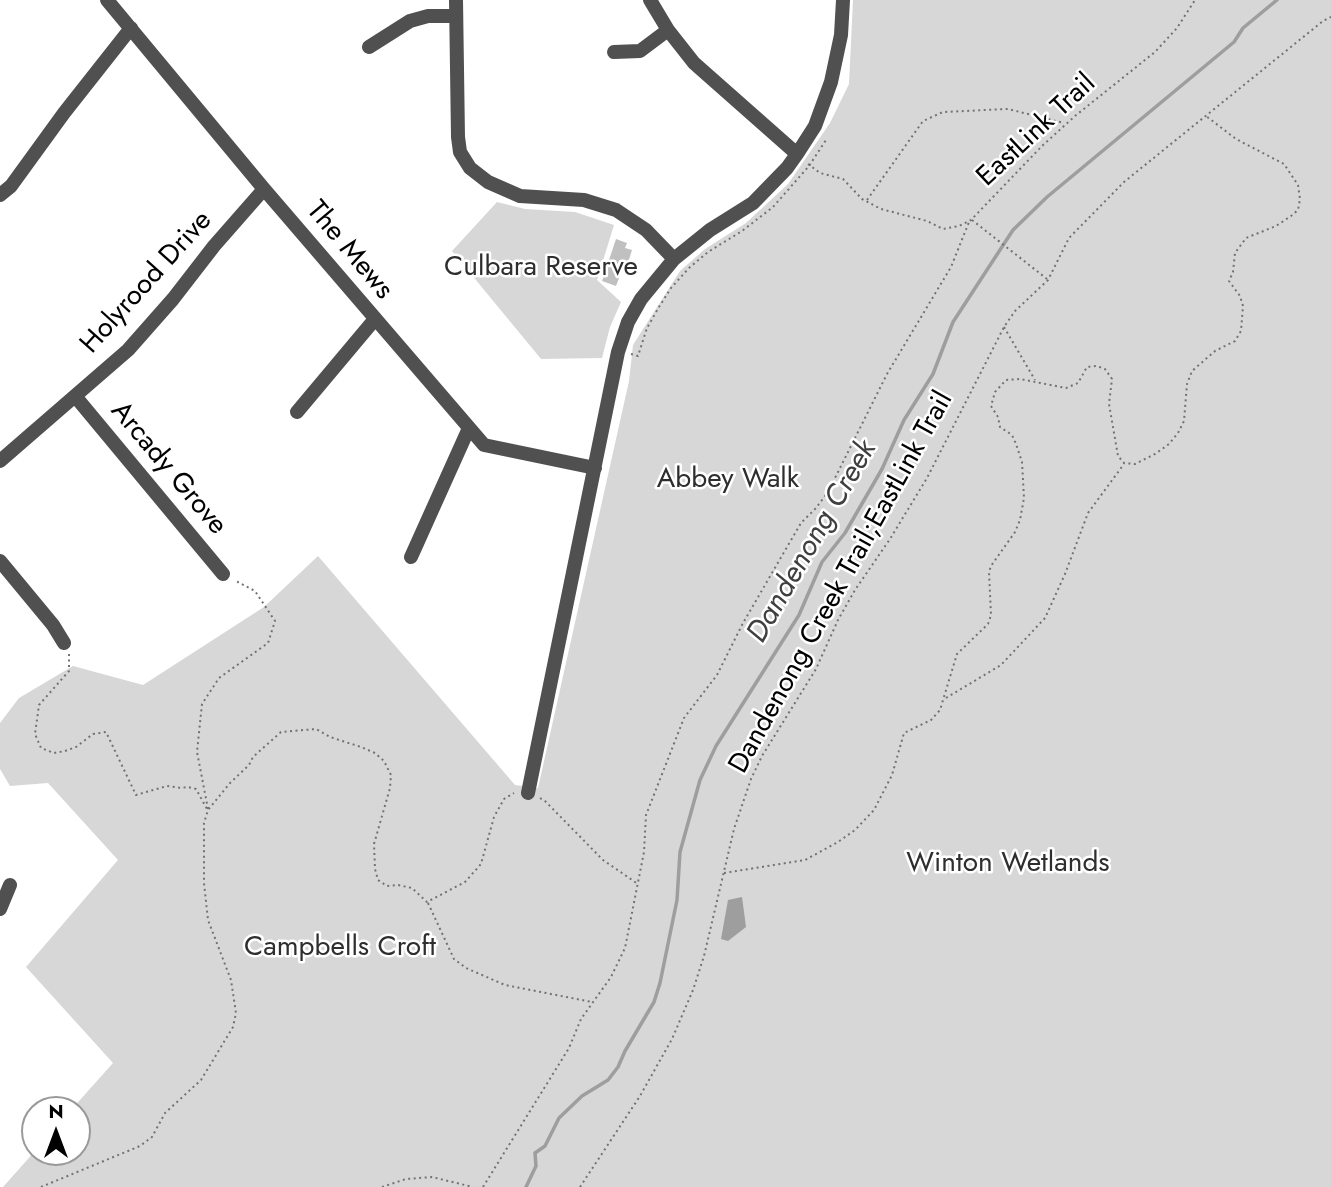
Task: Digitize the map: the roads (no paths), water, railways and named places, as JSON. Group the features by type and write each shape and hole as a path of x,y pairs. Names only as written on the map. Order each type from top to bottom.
{"street":[{"name":"The Mews","path":"107,0 264,189 484,444 595,468"},
{"path":"456,0 457,137 460,152 470,168 488,182 520,196 584,200 616,211 646,230 674,259"},
{"path":"650,0 668,30 694,63 797,154"},
{"path":"527,793 618,352 628,322 641,299 674,259 710,230 752,203 779,177 797,154 815,126 831,82 841,35 843,0"},
{"path":"369,47 410,21 428,16 456,16"},
{"path":"0,195 11,186 131,28"},
{"path":"614,52 640,51 668,30"},
{"name":"Holyrood Drive","path":"0,461 128,350 264,189"},
{"path":"298,412 375,319"},
{"name":"Arcady Grove","path":"75,396 223,574"},
{"path":"411,558 469,428"},
{"path":"0,561 53,625 64,643"},
{"path":"0,909 10,885"}],"waterway":[{"name":"Dandenong Creek","path":"526,1187 536,1166 535,1153 545,1146 559,1118 582,1096 608,1080 654,1002 677,900 680,852 700,780 716,746 799,615 822,562 845,533 882,469 904,420 933,374 953,322 1013,230 1047,197 1234,42 1243,28 1277,0"}],"park label":[{"name":"Culbara Reserve","path":"541,268"},
{"name":"Abbey Walk","path":"728,480"},
{"name":"Winton Wetlands","path":"1008,864"},
{"name":"Campbells Croft","path":"340,948"}]}
